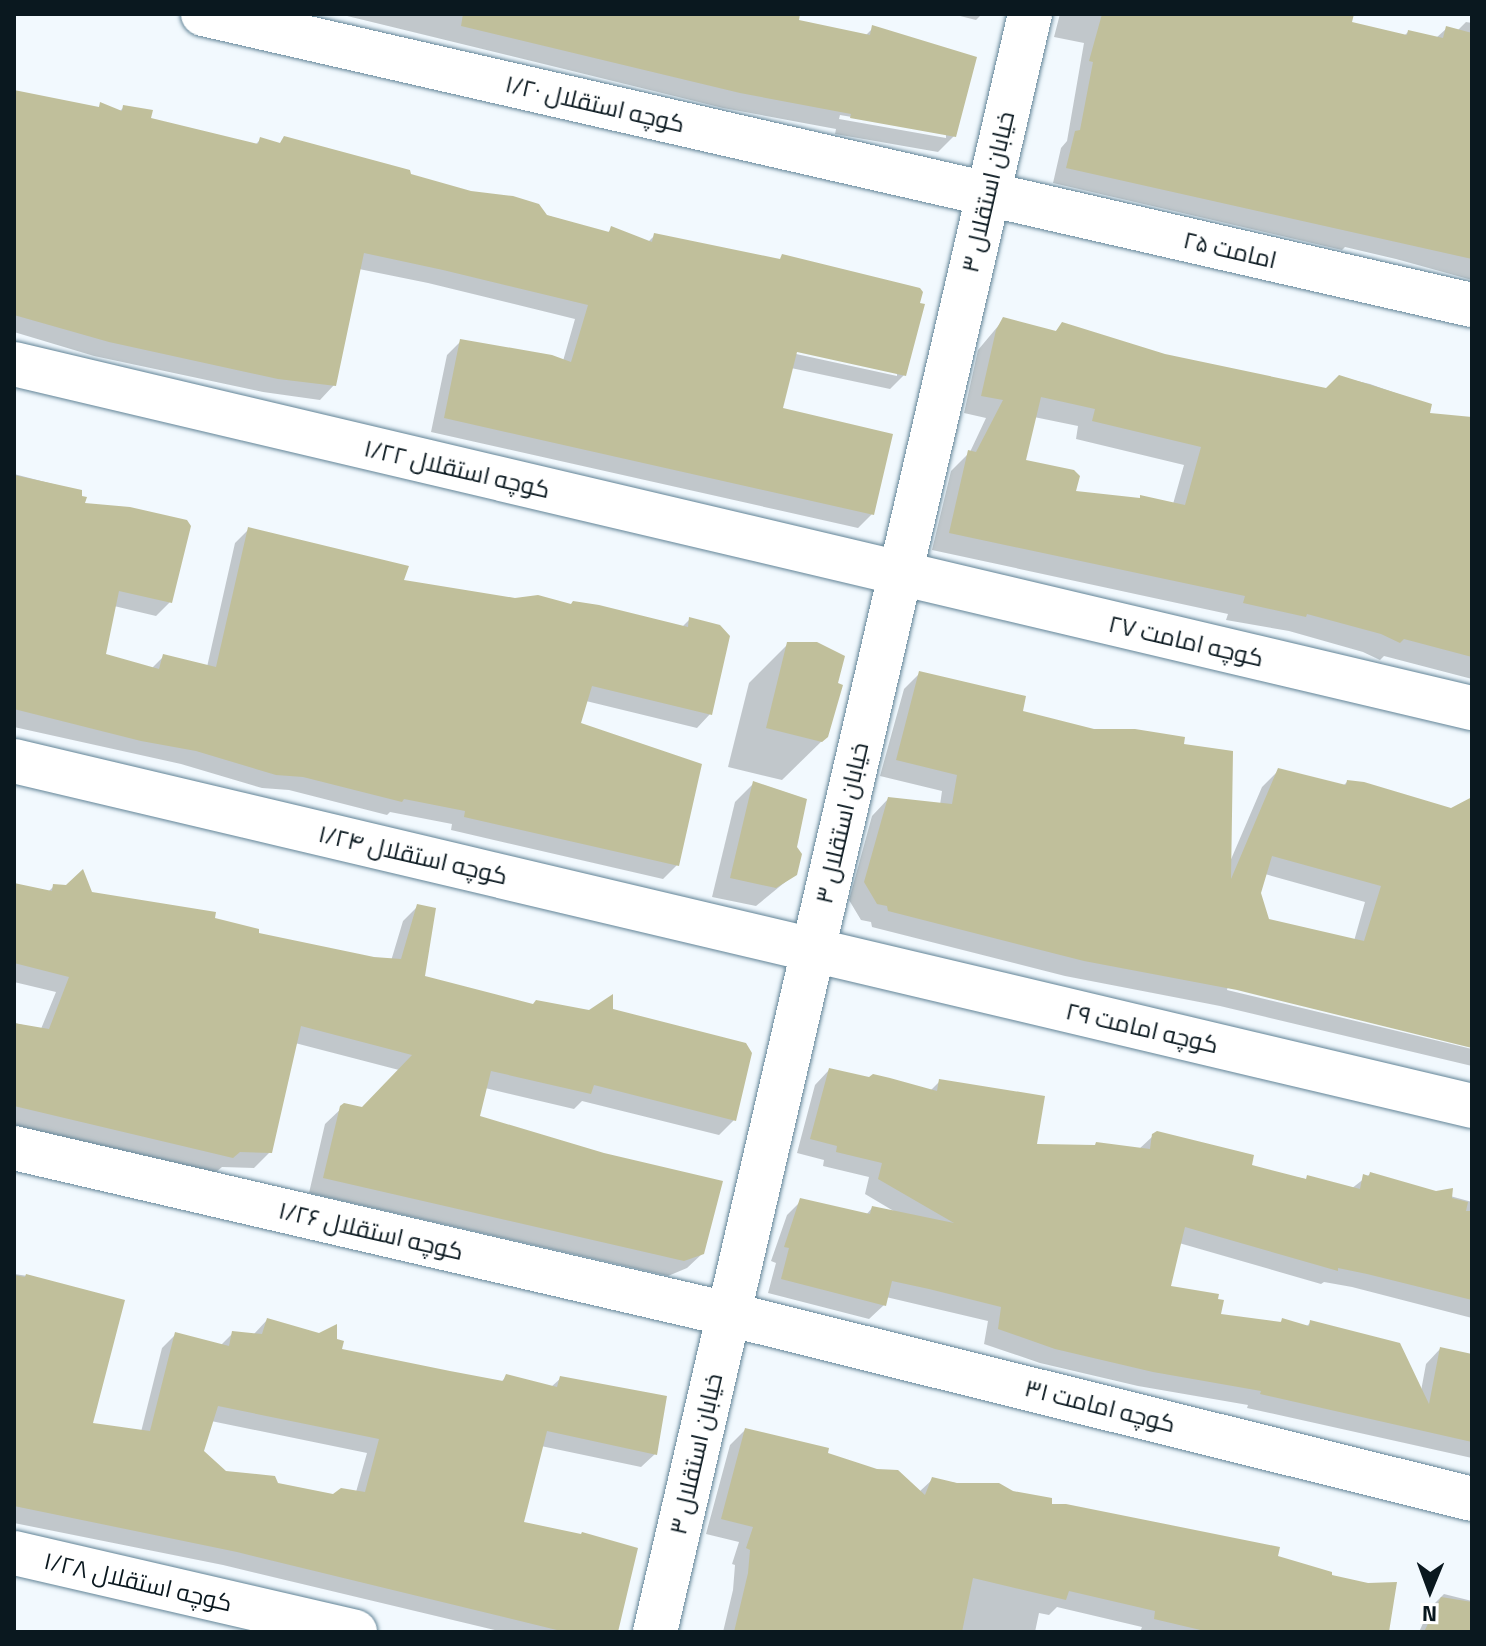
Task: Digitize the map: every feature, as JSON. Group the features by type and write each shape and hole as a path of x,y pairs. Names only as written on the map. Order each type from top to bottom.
{"street":[{"name":"کوچه استقلال ۱/۲۰","path":"203,14 988,194"},
{"name":"خیابان استقلال ۳","path":"655,1632 1030,14"},
{"name":"امامت ۲۵","path":"988,194 1472,305"},
{"name":"کوچه استقلال ۱/۲۲","path":"14,364 900,574"},
{"name":"کوچه امامت ۲۷","path":"900,574 1472,708"},
{"name":"کوچه استقلال ۱/۲۴","path":"14,761 813,950"},
{"name":"کوچه امامت ۲۹","path":"813,950 1472,1106"},
{"name":"کوچه استقلال ۱/۲۶","path":"14,1148 728,1314"},
{"name":"کوچه امامت ۳۱","path":"728,1314 1472,1499"},
{"name":"کوچه استقلال ۱/۲۸","path":"14,1553 355,1632"}],"building":[{"path":"463,14 800,14 799,20 870,35 872,25 977,57 956,137 850,118 851,114 740,93 461,26"},
{"path":"1102,14 1354,14 1352,22 1407,35 1408,30 1443,38 1446,26 1472,33 1472,259 1066,168 1075,131 1080,130 1093,62 1089,61"},
{"path":"14,90 99,107 100,102 122,111 123,105 153,110 151,118 258,144 260,137 280,143 284,136 410,170 411,174 471,191 513,196 539,204 547,215 609,232 611,226 652,242 654,233 780,259 782,254 920,288 923,292 920,303 925,304 906,376 797,352 783,408 893,434 874,515 444,418 460,339 552,355 571,362 588,305 443,270 364,253 336,386 278,379 109,342 14,315"},
{"path":"1003,317 1056,331 1062,322 1165,354 1326,388 1339,375 1432,404 1430,413 1472,417 1472,657 1404,639 1400,643 1381,634 1307,614 1306,617 1243,603 1245,596 949,533 968,450 976,452 1003,400 981,396 996,330","holes":["1041,397 1095,409 1092,421 1201,447 1185,505 1140,495 1140,498 1076,491 1080,476 1074,470 1026,460"]},
{"path":"14,475 82,490 82,496 87,497 85,503 130,507 187,520 191,526 172,603 119,591 106,654 159,669 163,654 216,667 248,527 409,566 404,580 515,598 538,595 571,604 573,601 599,605 688,627 689,617 720,625 730,636 712,715 592,686 581,723 702,764 679,866 464,817 465,811 404,799 402,802 303,777 276,775 196,751 141,741 14,709"},
{"path":"787,642 817,642 845,656 838,683 843,685 828,737 822,742 766,728"},
{"path":"919,671 1026,696 1023,711 1094,729 1135,729 1185,737 1184,744 1233,751 1231,879 1278,768 1346,785 1347,780 1364,782 1451,808 1472,797 1472,1048 1237,990 1084,961 888,911 887,906 877,904 864,882 888,797 952,804 957,775 896,760","holes":["1272,856 1381,886 1364,941 1269,919 1261,893"]},
{"path":"753,781 807,799 797,847 802,854 797,875 776,888 730,878"},
{"path":"83,869 92,892 216,912 215,918 259,929 259,933 374,957 401,959 417,904 436,908 425,976 533,1004 536,1000 589,1010 613,994 613,1009 746,1043 752,1053 736,1121 594,1085 591,1094 491,1071 480,1116 604,1153 723,1181 704,1254 684,1261 323,1178 340,1106 344,1103 362,1107 412,1055 301,1026 272,1153 240,1152 233,1158 14,1106 14,1023 49,1029 69,977 14,963 14,883 52,891 53,884 66,885"},
{"path":"829,1068 869,1077 873,1074 937,1091 939,1079 1045,1096 1037,1144 1095,1145 1096,1142 1150,1149 1152,1134 1157,1131 1254,1155 1252,1165 1306,1179 1307,1175 1360,1189 1363,1174 1369,1176 1370,1172 1436,1191 1453,1188 1452,1198 1468,1202 1466,1211 1472,1211 1472,1300 1367,1274 1338,1268 1338,1271 1185,1227 1171,1286 1219,1294 1218,1299 1224,1300 1221,1314 1281,1322 1282,1318 1309,1326 1310,1320 1400,1343 1429,1404 1440,1347 1472,1354 1472,1442 1260,1394 1261,1391 1153,1372 1055,1349 998,1329 1001,1307 929,1289 892,1281 886,1306 781,1279 789,1248 784,1247 800,1198 870,1214 872,1206 954,1223 878,1179 882,1163 836,1152 837,1146 810,1139"},
{"path":"26,1274 125,1300 93,1423 150,1431 175,1332 229,1346 232,1331 262,1334 267,1318 319,1333 337,1324 337,1339 344,1341 342,1349 450,1371 503,1381 506,1374 557,1387 560,1376 667,1396 657,1455 547,1431 524,1522 582,1532 638,1548 618,1632 565,1632 237,1552 14,1506 14,1275 25,1277","holes":["218,1406 379,1439 365,1492 341,1488 333,1494 278,1483 275,1476 226,1471 204,1451"]},
{"path":"745,1428 829,1448 828,1453 877,1469 898,1470 925,1495 932,1477 957,1483 999,1483 1013,1491 1052,1498 1052,1504 1066,1504 1280,1547 1278,1556 1332,1572 1332,1575 1368,1583 1397,1582 1389,1632 1209,1632 1154,1619 1155,1611 1069,1591 1066,1600 973,1578 962,1632 734,1632 748,1573 750,1550 746,1548 753,1527 721,1519"},
{"path":"1441,1597 1472,1602 1472,1632 1424,1632"}]}
